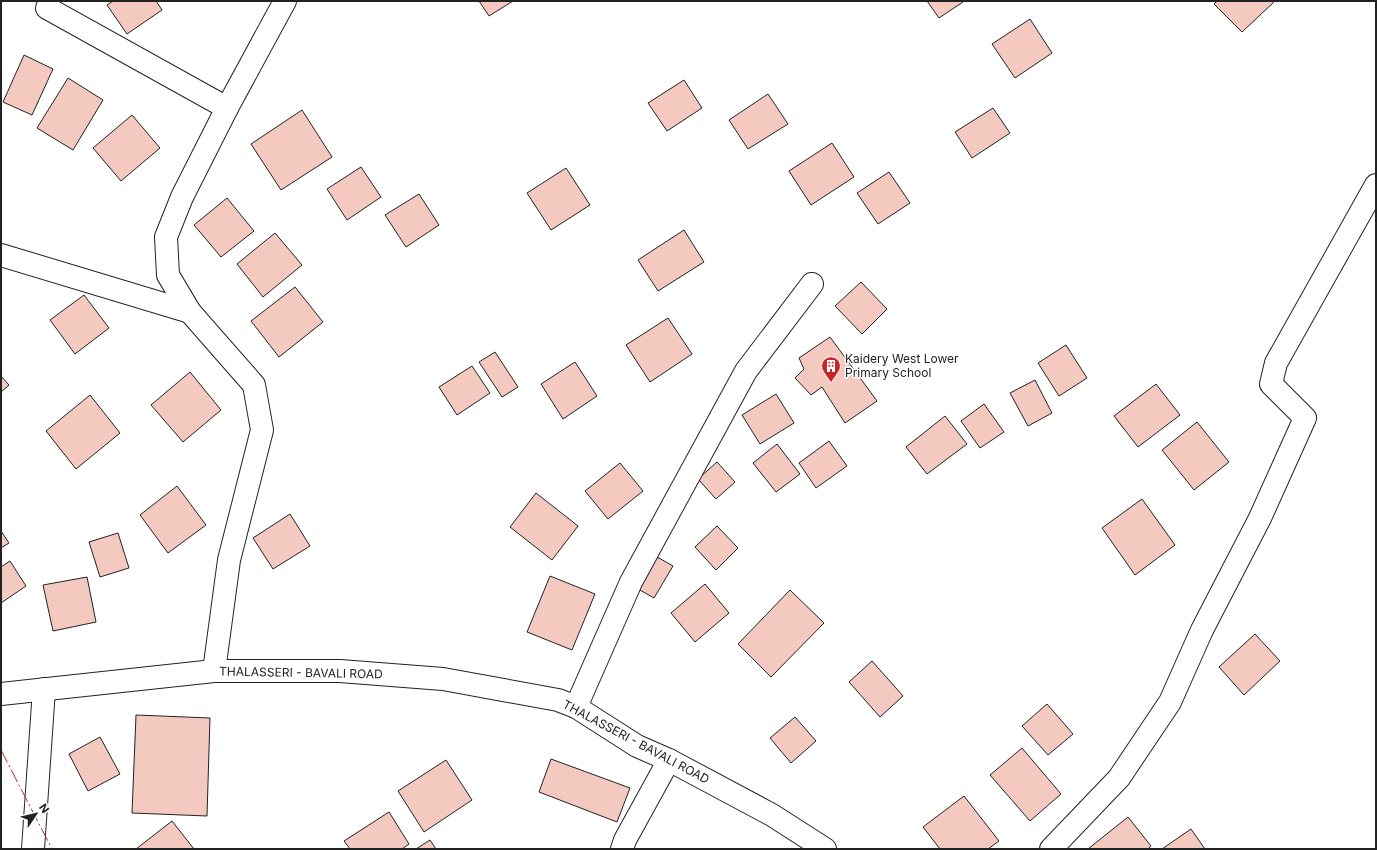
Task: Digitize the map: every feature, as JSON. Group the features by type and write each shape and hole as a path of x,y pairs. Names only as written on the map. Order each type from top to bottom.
{"street":[{"path":"214,671 229,560 262,430 254,385 190,312 168,275 166,237 182,197 227,108 285,1"},
{"path":"47,8 227,108"},
{"path":"1051,849 1119,778 1170,702 1202,630 1260,518 1305,418 1271,384 1276,363 1376,185"},
{"path":"1,255 190,312"},
{"path":"576,707 631,582 746,371 812,284"},
{"name":"THALASSERI - BAVALI ROAD","path":"1,694 214,671 340,671 444,679 558,700 576,707 637,746 669,760 772,815 825,849"},
{"path":"33,849 44,689"},
{"path":"622,849 625,840 669,760"}],"building":[{"path":"113,1 156,1 162,10 127,34 107,5"},
{"path":"479,1 513,1 489,16"},
{"path":"927,1 962,1 963,2 939,18"},
{"path":"1217,1 1274,2 1242,32 1214,4"},
{"path":"1030,19 1052,53 1015,78 992,44"},
{"path":"24,55 53,69 32,115 3,102"},
{"path":"68,78 103,100 73,150 37,128"},
{"path":"684,80 702,108 667,131 648,103"},
{"path":"768,94 788,124 748,149 729,120"},
{"path":"993,108 1010,133 972,158 955,132"},
{"path":"302,110 332,157 281,190 251,144"},
{"path":"132,115 160,148 121,181 93,148"},
{"path":"832,143 854,177 811,205 789,171"},
{"path":"361,167 381,197 347,220 327,189"},
{"path":"566,168 590,205 551,230 527,193"},
{"path":"889,172 910,203 878,224 857,193"},
{"path":"419,194 439,225 406,247 385,215"},
{"path":"227,198 254,231 221,257 194,225"},
{"path":"684,230 704,262 658,291 638,260"},
{"path":"275,233 302,265 263,297 237,264"},
{"path":"861,282 887,309 862,334 835,306"},
{"path":"295,287 323,322 279,357 251,321"},
{"path":"84,295 109,328 75,354 50,320"},
{"path":"668,318 692,354 650,382 626,345"},
{"name":"Kaidery West Lower Primary School","path":"830,337 877,401 845,423 822,387 811,395 795,378 804,369 799,358"},
{"path":"1066,345 1087,378 1059,396 1038,363"},
{"path":"495,352 518,387 502,397 479,362"},
{"path":"575,362 597,396 563,419 541,384"},
{"path":"472,366 490,393 457,415 439,387"},
{"path":"190,372 221,410 183,442 151,405"},
{"path":"1,376 9,385 1,392"},
{"path":"1035,380 1052,413 1028,426 1010,393"},
{"path":"1156,384 1180,415 1138,447 1114,416"},
{"path":"776,394 794,423 760,444 742,415"},
{"path":"90,395 120,433 76,469 46,431"},
{"path":"984,404 1004,432 980,448 961,421"},
{"path":"945,416 967,444 927,474 906,447"},
{"path":"1197,422 1229,462 1194,490 1162,450"},
{"path":"829,441 847,466 816,488 799,463"},
{"path":"777,444 800,474 776,492 753,463"},
{"path":"717,462 735,482 716,499 698,479"},
{"path":"620,463 643,491 608,519 585,491"},
{"path":"177,486 206,525 168,553 140,515"},
{"path":"536,493 578,526 552,560 510,527"},
{"path":"1142,499 1175,545 1135,575 1102,528"},
{"path":"290,514 310,546 273,569 253,538"},
{"path":"717,526 738,548 716,570 695,547"},
{"path":"1,531 9,543 1,548"},
{"path":"118,533 129,568 100,577 89,542"},
{"path":"650,553 673,566 654,598 631,585"},
{"path":"10,561 26,586 1,603 1,567"},
{"path":"550,576 595,594 572,650 527,632"},
{"path":"87,577 96,622 53,631 43,585"},
{"path":"705,584 729,613 695,642 671,613"},
{"path":"790,590 824,623 771,677 738,644"},
{"path":"1255,634 1280,661 1244,695 1219,667"},
{"path":"872,661 903,696 880,717 849,682"},
{"path":"1047,704 1073,734 1048,755 1022,726"},
{"path":"136,715 210,718 207,816 132,813"},
{"path":"795,717 816,741 791,763 770,738"},
{"path":"100,737 120,774 88,791 69,754"},
{"path":"1022,748 1061,794 1030,821 990,775"},
{"path":"551,759 630,788 617,822 539,792"},
{"path":"446,760 472,800 424,832 398,791"},
{"path":"964,796 999,841 988,849 940,849 923,827"},
{"path":"389,812 409,844 402,849 350,849 344,841"},
{"path":"1128,817 1151,846 1148,849 1088,849"},
{"path":"172,821 194,849 136,849"},
{"path":"1191,829 1205,849 1162,849"},
{"path":"430,840 436,849 416,849"}],"power":[{"path":"1,750 52,849"}],"place":[{"name":"Kaidery West Lower Primary School","path":"831,383"}]}
